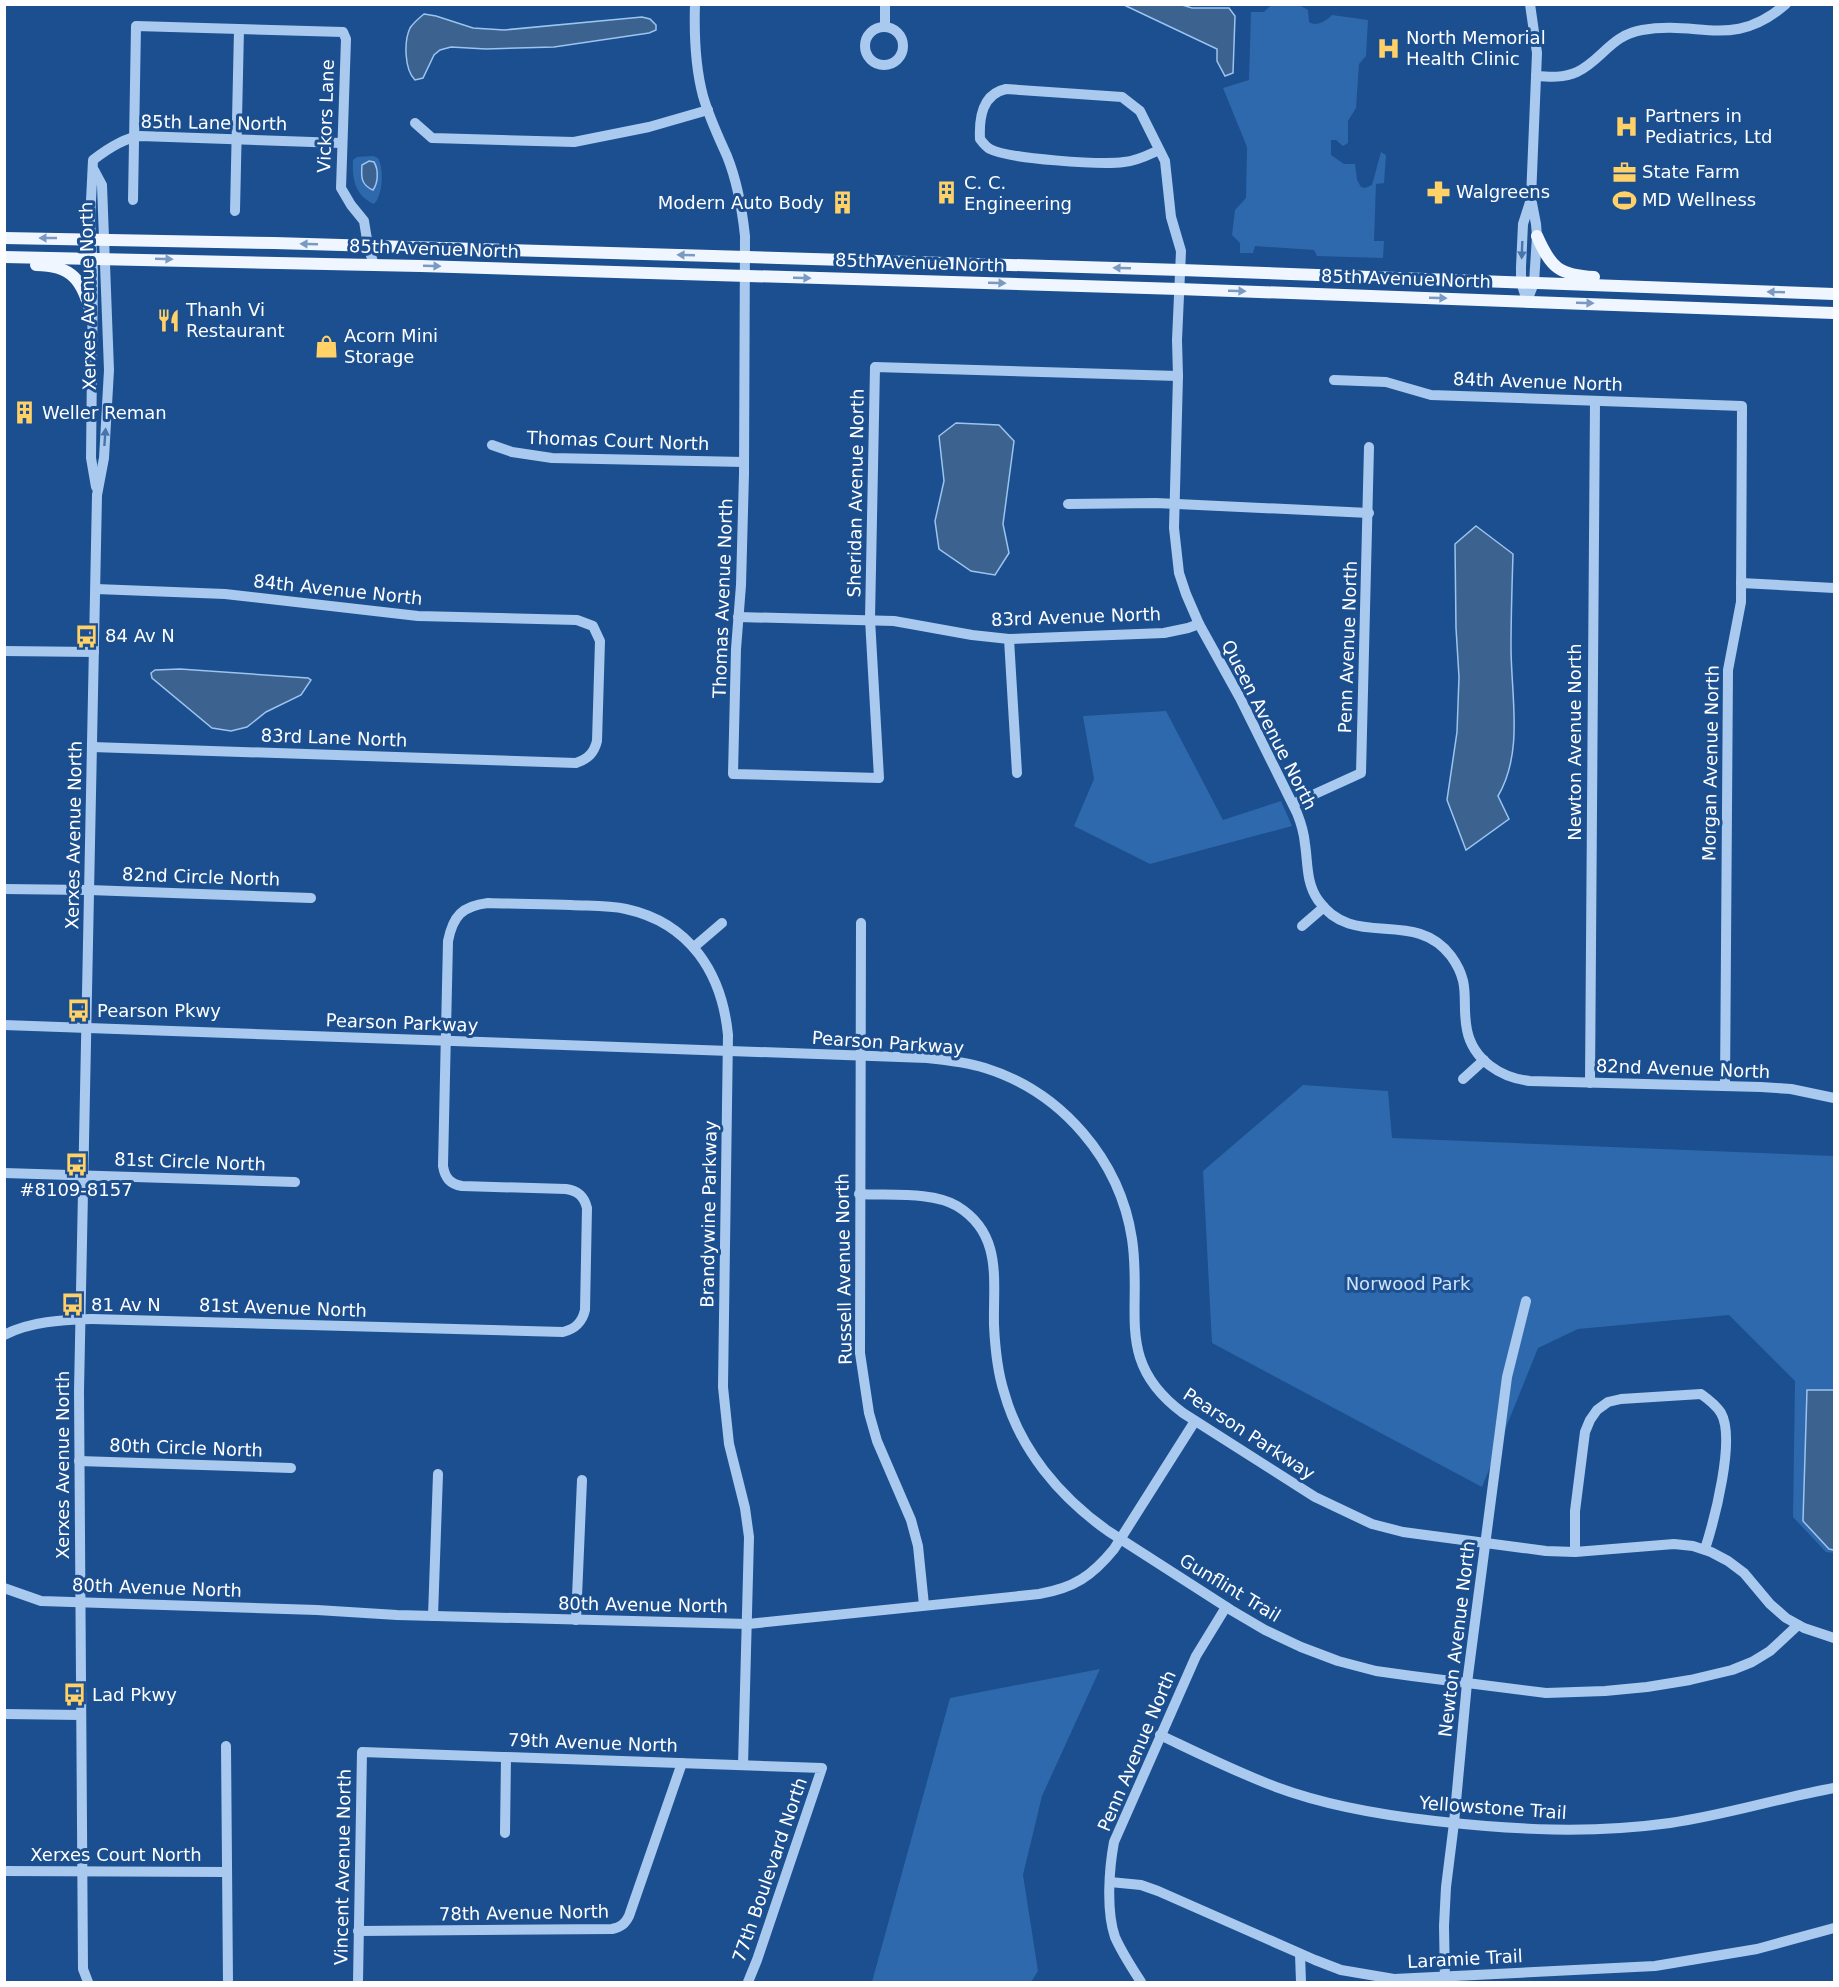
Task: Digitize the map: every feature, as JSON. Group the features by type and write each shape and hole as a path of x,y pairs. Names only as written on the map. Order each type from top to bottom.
{"main road":[{"path":"1537,236 1552,264 1571,275 1692,281 1726,290"},
{"name":"85th Avenue North","path":"4,238 368,246 1181,270 1834,294"},
{"name":"85th Avenue North","path":"4,257 1179,288 1834,313"},
{"path":"4,265 48,265 69,272 87,293 92,314"}],"street":[{"name":"Thomas Avenue North","path":"695,4 694,35 697,63 708,110 736,184 742,211 745,257 744,462 733,774 879,778"},
{"path":"885,4 885,26"},
{"path":"1536,76 1554,77 1575,72 1591,63 1612,43 1635,32 1664,29 1718,31 1743,29 1762,22 1786,4"},
{"path":"1527,301 1534,283 1537,236 1531,198 1537,53 1531,9"},
{"path":"133,200 136,26 239,29 235,211"},
{"name":"Vickors Lane","path":"239,29 343,32 346,39 341,188 364,221 374,265"},
{"name":"Queen Avenue North","path":"1159,150 1140,159 1107,164 998,152 990,149 981,139 983,106 990,97 1006,89 1122,97 1140,111 1165,161 1171,217 1181,251 1177,340 1179,376 1175,551 1186,594 1199,624 1240,698 1293,804 1302,827 1311,887 1324,907 1340,921 1354,927 1401,929 1418,932 1433,939 1456,964 1464,980 1467,1031 1474,1047 1493,1069 1517,1080 1530,1081"},
{"path":"415,123 432,138 569,142 649,127 708,110"},
{"name":"85th Lane North","path":"94,165 111,148 135,137 341,143"},
{"name":"Xerxes Avenue North","path":"94,165 91,186 91,239 99,258 109,370 104,458 97,495"},
{"name":"Xerxes Avenue North","path":"88,1983 83,1970 79,1461 96,589 97,495 91,458 92,314 99,258 104,239 102,184 94,165"},
{"path":"1527,301 1521,282 1523,224 1531,198"},
{"name":"Sheridan Avenue North","path":"879,778 870,619 875,368 1179,376"},
{"name":"84th Avenue North","path":"1334,380 1386,382 1431,395 1742,406"},
{"name":"Newton Avenue North","path":"1590,1083 1595,401"},
{"name":"Morgan Avenue North","path":"1725,1086 1728,670 1739,620 1741,584 1742,406"},
{"name":"Thomas Court North","path":"492,445 512,452 552,458 744,462"},
{"name":"Penn Avenue North","path":"1293,804 1361,773 1369,447"},
{"path":"1068,504 1175,505 1369,513"},
{"path":"1741,584 1834,588"},
{"name":"84th Avenue North","path":"96,589 225,594 418,616 577,620 593,626 600,641 597,741 591,755 576,763"},
{"name":"83rd Avenue North","path":"738,617 870,619 1009,639 1164,633 1199,624"},
{"path":"1009,639 1017,773"},
{"path":"4,651 94,652"},
{"name":"83rd Lane North","path":"92,747 576,763"},
{"path":"4,889 89,890"},
{"name":"82nd Circle North","path":"89,890 311,898"},
{"name":"Brandywine Parkway","path":"446,1042 448,941 454,921 460,913 478,904 604,906 646,915 666,925 694,947 711,972 720,992 726,1013 728,1051 723,1387 729,1444 745,1508 749,1537 743,1765"},
{"path":"1302,926 1324,907"},
{"path":"694,947 722,923"},
{"name":"Russell Avenue North","path":"861,923 858,1324 863,1383 877,1441 910,1520 918,1546 924,1605"},
{"name":"Pearson Parkway","path":"4,1025 860,1056 957,1061 986,1068 1038,1093 1062,1111 1083,1132 1101,1156 1115,1182 1125,1209 1132,1239 1135,1268 1136,1336 1142,1366 1153,1384 1167,1400 1195,1421 1315,1497 1372,1524 1403,1533 1546,1551 1575,1552 1674,1544 1705,1549 1736,1567 1770,1604 1798,1625 1834,1638"},
{"name":"81st Avenue North","path":"4,1335 16,1328 34,1324 80,1319 563,1332 572,1330 579,1323 585,1311 587,1208 585,1201 580,1194 566,1189 462,1186 448,1180 443,1166 446,1042"},
{"path":"1463,1079 1484,1060"},
{"name":"82nd Avenue North","path":"1530,1081 1791,1089 1834,1098"},
{"path":"4,1173 83,1176"},
{"name":"81st Circle North","path":"83,1176 295,1182"},
{"name":"Gunflint Trail","path":"859,1194 925,1197 940,1200 955,1205 979,1225 987,1238 994,1268 994,1324 1004,1394 1021,1434 1046,1473 1064,1495 1120,1539 1226,1607 1301,1647 1376,1671 1546,1693 1605,1691 1690,1680 1732,1670 1770,1651 1798,1625"},
{"name":"Newton Avenue North","path":"1445,1980 1446,1887 1467,1683 1507,1377 1526,1301"},
{"path":"1575,1552 1575,1511 1585,1432 1597,1410 1608,1402 1621,1399 1701,1394 1721,1412 1726,1424 1727,1437 1716,1509 1705,1549"},
{"name":"80th Avenue North","path":"4,1588 41,1601 433,1616 748,1624 1057,1591 1089,1575 1102,1563 1120,1539 1195,1421"},
{"name":"80th Circle North","path":"79,1461 291,1468"},
{"path":"433,1616 438,1474"},
{"path":"576,1620 582,1480"},
{"name":"Penn Avenue North","path":"1141,1983 1114,1934 1111,1922 1110,1882 1114,1842 1196,1656 1226,1607"},
{"path":"4,1714 81,1715"},
{"name":"Yellowstone Trail","path":"1160,1736 1240,1773 1315,1800 1374,1813 1518,1830 1568,1831 1669,1823 1720,1815 1834,1788"},
{"name":"Xerxes Court North","path":"226,1746 228,1982"},
{"name":"79th Avenue North","path":"362,1752 822,1768"},
{"name":"Vincent Avenue North","path":"358,1983 362,1752"},
{"path":"505,1833 506,1757"},
{"name":"78th Avenue North","path":"358,1931 619,1928 626,1923 629,1916 682,1763"},
{"name":"77th Boulevard North","path":"748,1983 758,1960 822,1768"},
{"name":"Xerxes Court North","path":"4,1871 227,1872"},
{"name":"Laramie Trail","path":"1110,1882 1141,1885 1158,1891 1341,1970 1394,1979 1445,1980 1655,1966 1757,1949 1834,1928"},
{"path":"1300,1954 1300,1983"},
{"name":"Xerxes Avenue North","path":"77,1983 83,1970"}],"green space":[{"path":"1271,5 1299,5 1308,10 1309,22 1315,24 1332,15 1368,20 1366,56 1359,64 1356,108 1348,121 1348,143 1343,146 1336,140 1331,140 1331,155 1344,164 1355,164 1357,180 1361,187 1365,188 1372,185 1381,152 1386,155 1384,183 1376,184 1374,241 1384,241 1383,258 1317,256 1314,250 1255,246 1253,253 1240,253 1240,243 1232,235 1235,210 1246,198 1247,147 1223,88 1249,80 1251,12 1264,12"},
{"path":"357,157 378,158 382,175 381,188 374,204 359,192 354,180 353,167 353,160"},
{"path":"1166,711 1223,820 1281,801 1292,826 1150,864 1074,826 1094,779 1083,716"},
{"name":"Norwood Park","path":"1303,1085 1388,1091 1392,1138 1834,1156 1834,1553 1826,1552 1793,1517 1795,1381 1729,1315 1578,1329 1538,1348 1482,1487 1212,1343 1203,1171"},
{"path":"1100,1669 1042,1796 1023,1875 1038,1971 1031,1982 872,1982 950,1698"}],"shaded area":[{"path":"1179,4 1192,8 1229,8 1235,16 1233,73 1225,76 1217,61 1217,49 1124,5"},
{"path":"424,14 473,28 504,30 642,17 650,19 656,25 656,30 649,33 554,47 486,49 451,47 440,50 434,55 423,78 415,80 407,62 407,40 410,28"},
{"path":"369,161 376,165 377,176 373,190 366,186 362,177 362,165"},
{"path":"956,423 999,425 1014,441 1003,524 1009,553 995,575 971,571 939,549 935,521 944,481 939,436"},
{"path":"1476,526 1513,554 1511,647 1514,742 1506,779 1498,796 1509,819 1466,850 1447,800 1457,732 1459,677 1455,544"},
{"path":"180,669 311,680 301,695 266,712 247,727 231,731 212,728 152,678 151,673 155,670"},
{"path":"1807,1390 1834,1390 1834,1550 1829,1549 1803,1521"}],"place":[{"name":"North Memorial Health Clinic","path":"1388,48"},
{"name":"Partners in Pediatrics, Ltd","path":"1627,126"},
{"name":"State Farm","path":"1624,172"},
{"name":"Walgreens","path":"1438,192"},
{"name":"C. C. Engineering","path":"946,193"},
{"name":"MD Wellness","path":"1624,200"},
{"name":"Modern Auto Body","path":"842,203"},
{"name":"Thanh Vi Restaurant","path":"168,320"},
{"name":"Acorn Mini Storage","path":"326,346"},
{"name":"Weller Reman","path":"24,413"},
{"name":"84 Av N","path":"87,636"},
{"name":"Pearson Pkwy","path":"79,1011"},
{"name":"#8109-8157","path":"76,1164"},
{"name":"81 Av N","path":"73,1305"},
{"name":"Lad Pkwy","path":"74,1695"}]}
